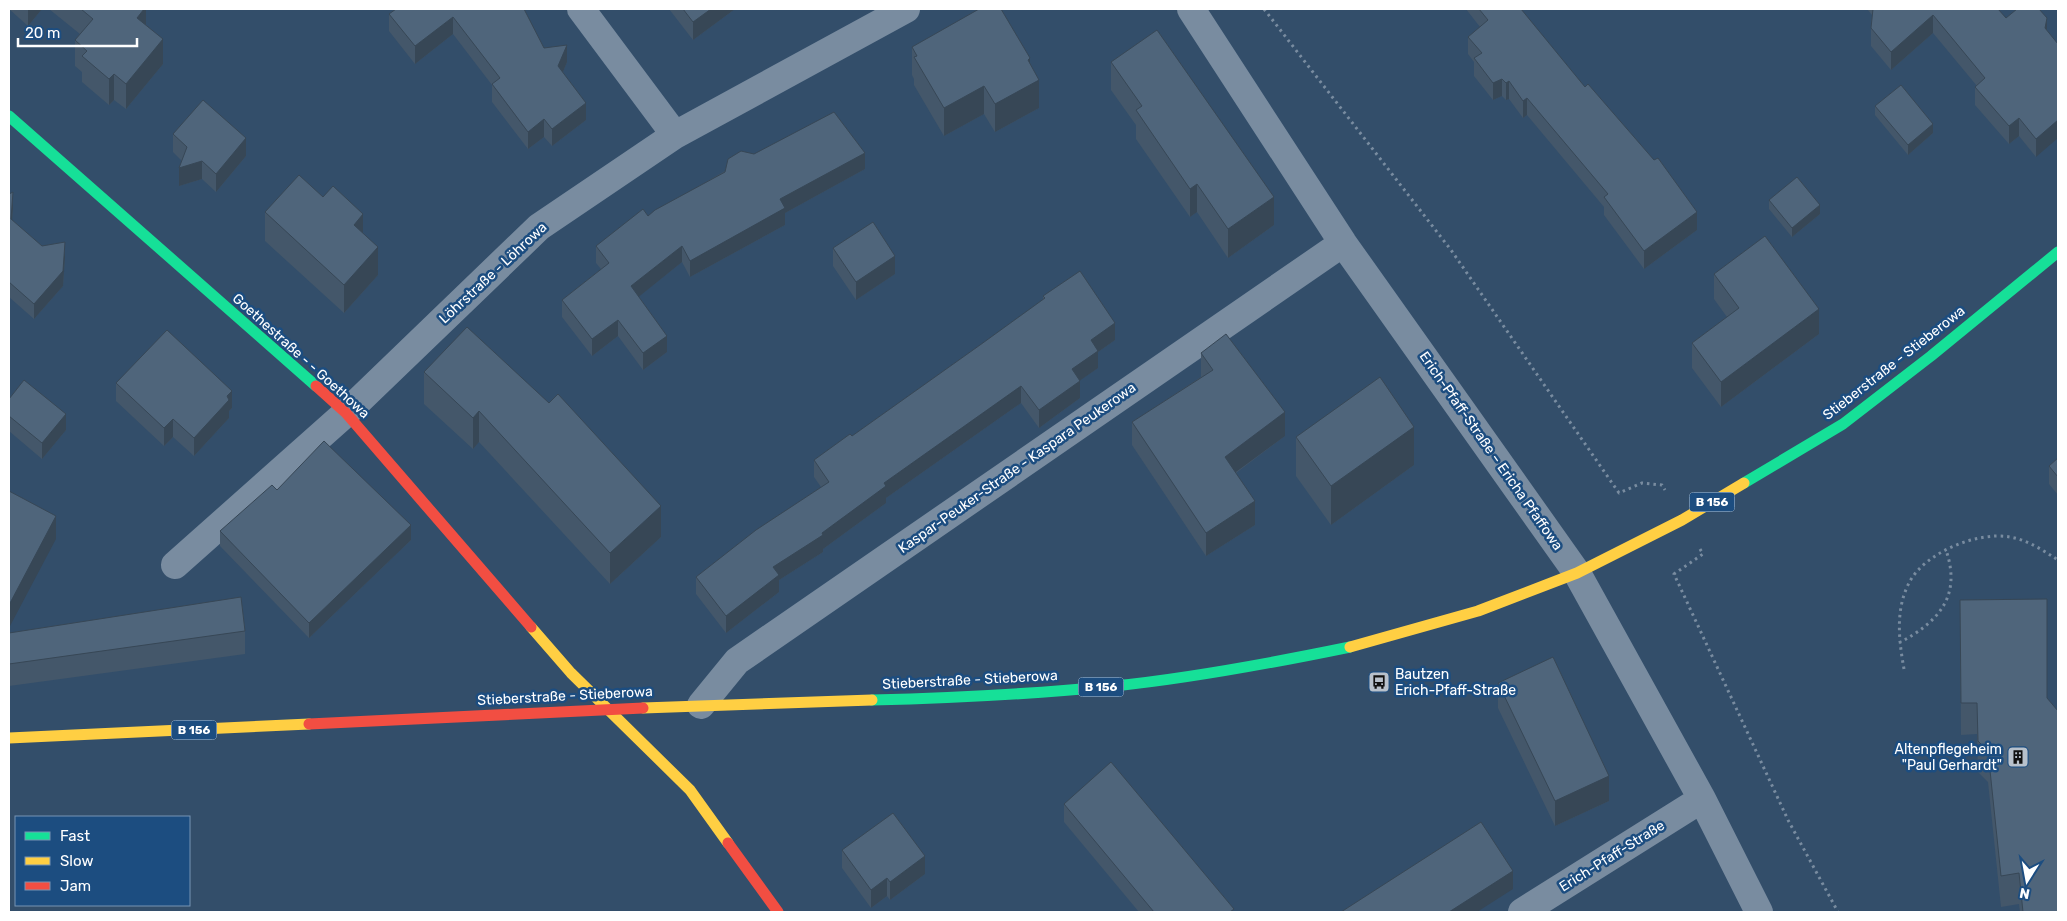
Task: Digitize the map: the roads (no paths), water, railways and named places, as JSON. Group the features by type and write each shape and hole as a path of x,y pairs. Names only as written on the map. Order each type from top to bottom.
{"main road":[{"name":"Goethestraße - - Goethowa","path":"9,116 346,413 571,673 690,790 778,912"},
{"name":"Stieberstraße - Stieberowa","path":"9,738 701,705 950,698 1125,685 1277,662 1362,645 1478,611 1577,573 1682,520 1843,424 1931,356 2058,252"}],"street":[{"path":"581,9 676,135"},
{"name":"Löhrstraße - Löhrowa","path":"175,565 346,413 539,227 676,135 906,9"},
{"name":"Erich-Pfaff-Straße – Ericha Pfaffowa","path":"1191,9 1343,243 1577,573 1702,800 1758,912"},
{"name":"Kaspar-Peuker-Straße - Kaspara Peukerowa","path":"701,705 737,661 1343,243"},
{"name":"Erich-Pfaff-Straße","path":"1522,912 1702,800"}],"place":[{"name":"Bautzen Erich-Pfaff-Straße","path":"1379,682"},
{"name":"Altenpflegeheim \"Paul Gerhardt\"","path":"2018,757"}]}
